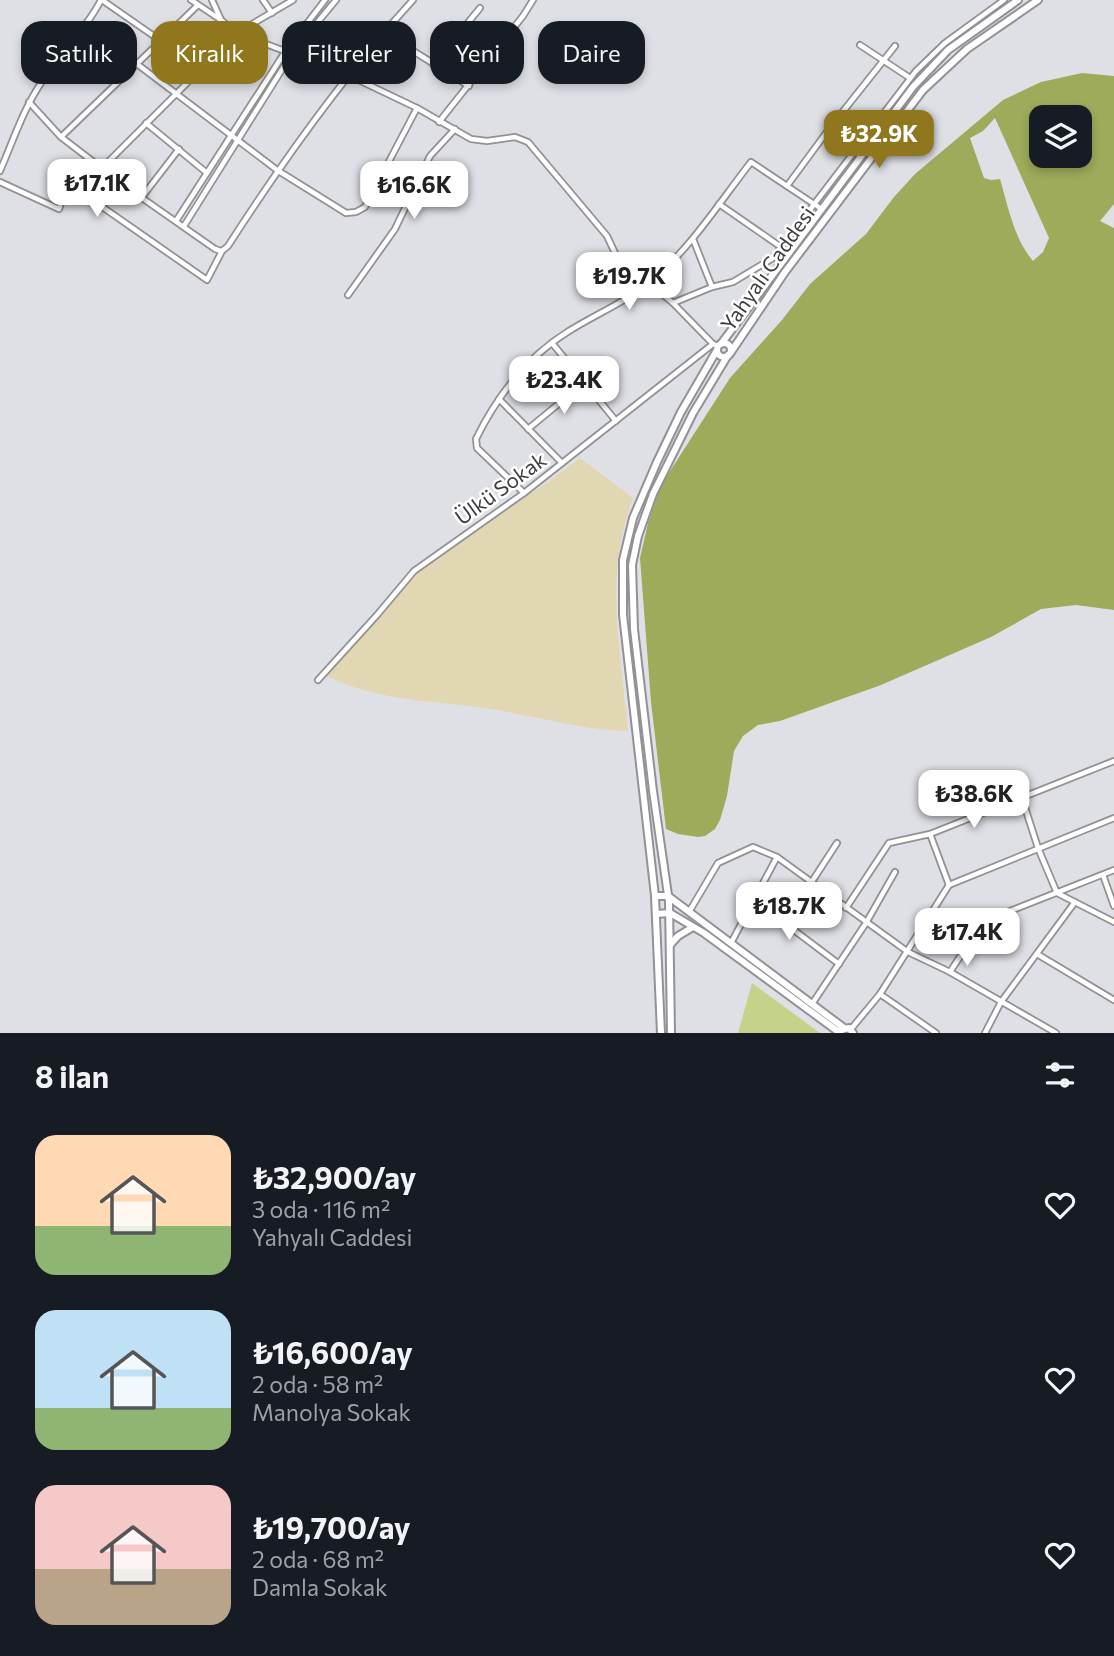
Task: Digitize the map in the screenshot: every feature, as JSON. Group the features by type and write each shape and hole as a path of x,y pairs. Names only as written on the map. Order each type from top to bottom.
{"main road":[{"name":"Yahyalı Caddesi","path":"661,1033 655,896 623,615 623,560 633,518 657,462 717,346 817,206 921,77 948,50 1018,0"},
{"name":"Yahyalı Caddesi","path":"671,1033 670,913 634,629 632,565 640,526 693,413 785,272 923,90 967,49 1038,0"},
{"path":"728,343 730,354 721,356 717,346 728,343"},
{"path":"655,896 668,896 846,1031"},
{"path":"656,914 670,913 846,1031"},
{"path":"670,946 692,927"}],"street":[{"path":"88,21 102,0 151,34"},
{"path":"191,0 221,20"},
{"path":"212,0 221,20"},
{"path":"263,0 272,13"},
{"path":"258,21 293,0"},
{"path":"309,21 325,0"},
{"path":"319,21 336,0"},
{"path":"393,21 413,0"},
{"path":"439,122 533,0"},
{"path":"673,303 712,287 733,282 773,258 817,206 910,78 945,43 1004,0"},
{"path":"182,21 198,5"},
{"path":"469,21 480,8"},
{"path":"860,46 910,78"},
{"path":"788,186 895,46"},
{"path":"151,51 137,64 277,170 350,214 365,207 417,108"},
{"path":"176,221 282,57"},
{"path":"184,226 282,70"},
{"path":"0,171 29,102 41,84"},
{"path":"61,137 116,84"},
{"path":"102,168 186,84"},
{"path":"0,182 59,208 68,183 206,280 222,250 228,246 277,170 341,84"},
{"path":"367,84 476,140 494,141 515,137 528,142 607,236 622,268 631,276 649,283 717,346"},
{"path":"29,102 61,137 215,249 222,250"},
{"path":"146,123 207,173"},
{"path":"348,295 395,229 429,156 455,129"},
{"path":"142,197 179,149"},
{"path":"524,493 476,444 477,437 499,399 522,370 570,330 649,283 693,239 751,162 817,206"},
{"path":"719,204 781,247"},
{"path":"693,239 712,287"},
{"path":"552,343 616,421"},
{"name":"Ülkü Sokak","path":"317,680 414,571 524,493 717,346"},
{"path":"528,429 584,383"},
{"path":"499,399 562,463"},
{"path":"846,908 889,843 930,834 1113,762 1114,769"},
{"path":"1022,798 1038,848 1057,893 1114,922"},
{"path":"846,1031 880,994 949,885 1114,818"},
{"path":"930,834 949,885"},
{"path":"811,883 837,843"},
{"path":"689,912 718,863 753,847 777,857 908,952 950,972 1056,1033"},
{"path":"731,943 777,857"},
{"path":"950,972 984,922 1114,870"},
{"path":"813,1004 866,923 895,872"},
{"path":"1103,875 1114,906"},
{"path":"754,900 839,964"},
{"path":"985,1033 1001,1002 1075,902"},
{"path":"1037,954 1114,1000"},
{"path":"880,994 936,1033"}],"green space":[{"path":"1082,73 1114,76 1114,204 1100,221 1114,228 1114,610 1076,605 1041,609 991,637 881,685 780,721 758,725 743,736 734,751 727,796 715,829 698,837 666,829 651,702 640,558 661,485 730,378 810,284 866,234 915,174 1003,100 1041,82","holes":["995,118 1049,238 1043,252 1033,261 1016,233 1000,179 984,178 970,138 983,131"]},
{"path":"752,983 820,1033 738,1033"}],"sand":[{"path":"580,458 633,498 624,527 616,585 628,731 593,728 491,709 406,699 365,690 325,675 415,575"}]}
